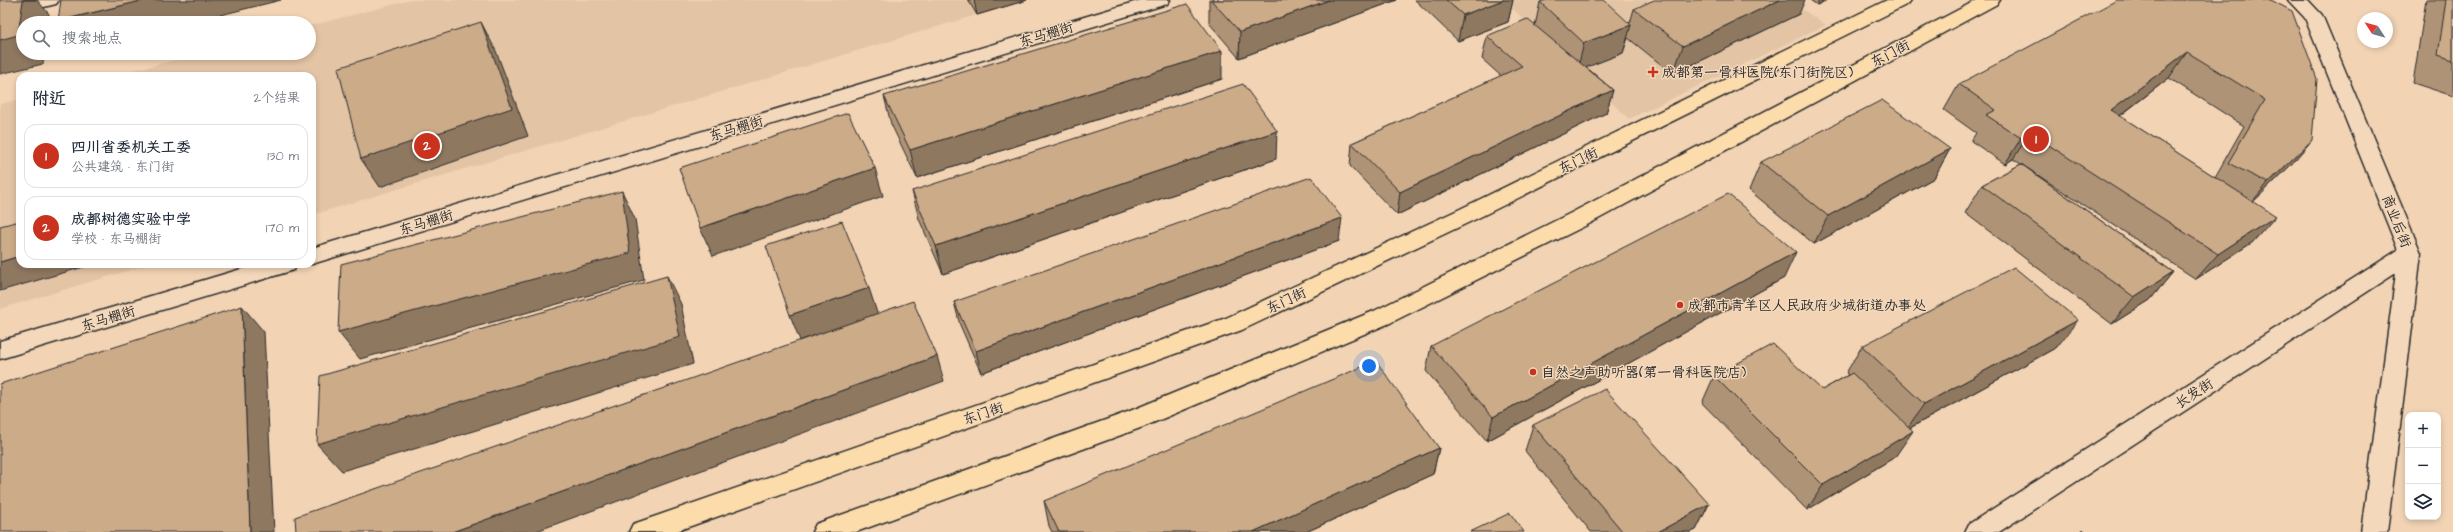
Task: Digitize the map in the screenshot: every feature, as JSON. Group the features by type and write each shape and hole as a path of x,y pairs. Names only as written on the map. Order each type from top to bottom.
{"main road":[{"name":"东门街","path":"642,532 1234,324 1468,214 1902,0"},
{"name":"东门街","path":"825,532 1134,420 1382,317 1579,219 1991,0"}],"street":[{"path":"0,12 50,0"},
{"name":"东马棚街","path":"316,255 1160,0"},
{"name":"商业后街","path":"2297,0 2314,15 2410,253 2374,532"},
{"name":"长发街","path":"1978,532 2410,253"},
{"name":"东马棚街","path":"0,350 273,268"}],"shaded area":[{"path":"411,0 1026,0 316,214 316,72 127,72 174,60 316,60 316,24"},
{"name":"成都第一骨科医院(东门街院区)","path":"1503,0 1788,0 1826,25 1629,119"},
{"path":"16,100 16,268 137,268 0,309 0,104"}],"building":[{"path":"0,0 23,0 21,16 16,16 16,36 0,40"},
{"path":"61,0 145,0 79,16 59,16"},
{"path":"1211,0 1329,0 1240,32"},
{"path":"1446,0 1503,0 1463,15"},
{"path":"1547,0 1604,0 1631,25 1584,43 1540,2"},
{"path":"1654,0 1780,0 1683,46 1634,9"},
{"path":"2117,0 2271,0 2292,11 2317,79 2312,140 2268,183 2228,163 2265,100 2187,52 2111,110 2276,216 2218,254 2030,133 2021,138 1986,115 1996,110 1959,84"},
{"path":"2446,0 2453,0 2453,60 2438,55"},
{"path":"1187,4 1222,51 910,150 884,96"},
{"path":"1527,19 1613,90 1400,192 1352,143 1522,66 1487,36"},
{"path":"481,22 512,108 361,159 338,68"},
{"path":"1243,84 1277,131 936,246 912,191"},
{"path":"1882,100 1950,149 1828,216 1761,162"},
{"path":"848,113 875,168 700,228 679,168"},
{"path":"2021,164 2173,272 2134,297 1982,185"},
{"path":"1311,177 1342,218 976,351 954,302"},
{"path":"622,191 630,253 338,332 341,264"},
{"path":"1728,194 1796,252 1493,417 1431,346"},
{"path":"842,221 869,288 790,315 766,246"},
{"path":"16,222 16,257 0,262 0,226"},
{"path":"2014,267 2078,320 1924,404 1862,346"},
{"path":"667,276 680,337 317,444 320,376"},
{"path":"913,301 937,356 452,532 296,532 295,517"},
{"path":"242,306 250,532 0,532 0,384"},
{"path":"1773,344 1822,390 1852,373 1913,431 1823,485 1714,376"},
{"path":"1376,361 1439,448 1253,532 1059,532 1044,501"},
{"path":"1605,389 1709,504 1658,532 1623,532 1533,425"},
{"path":"1510,513 1524,532 1470,532"},
{"path":"2083,529 2086,532 2079,532"}],"place":[{"name":"成都第一骨科医院(东门街院区)","path":"1653,72"},
{"name":"四川省委机关工委","path":"2036,139"},
{"name":"成都树德实验中学","path":"427,146"},
{"name":"成都市青羊区人民政府少城街道办事处","path":"1680,305"},
{"name":"自然之声助听器(第一骨科医院店)","path":"1533,372"}]}
